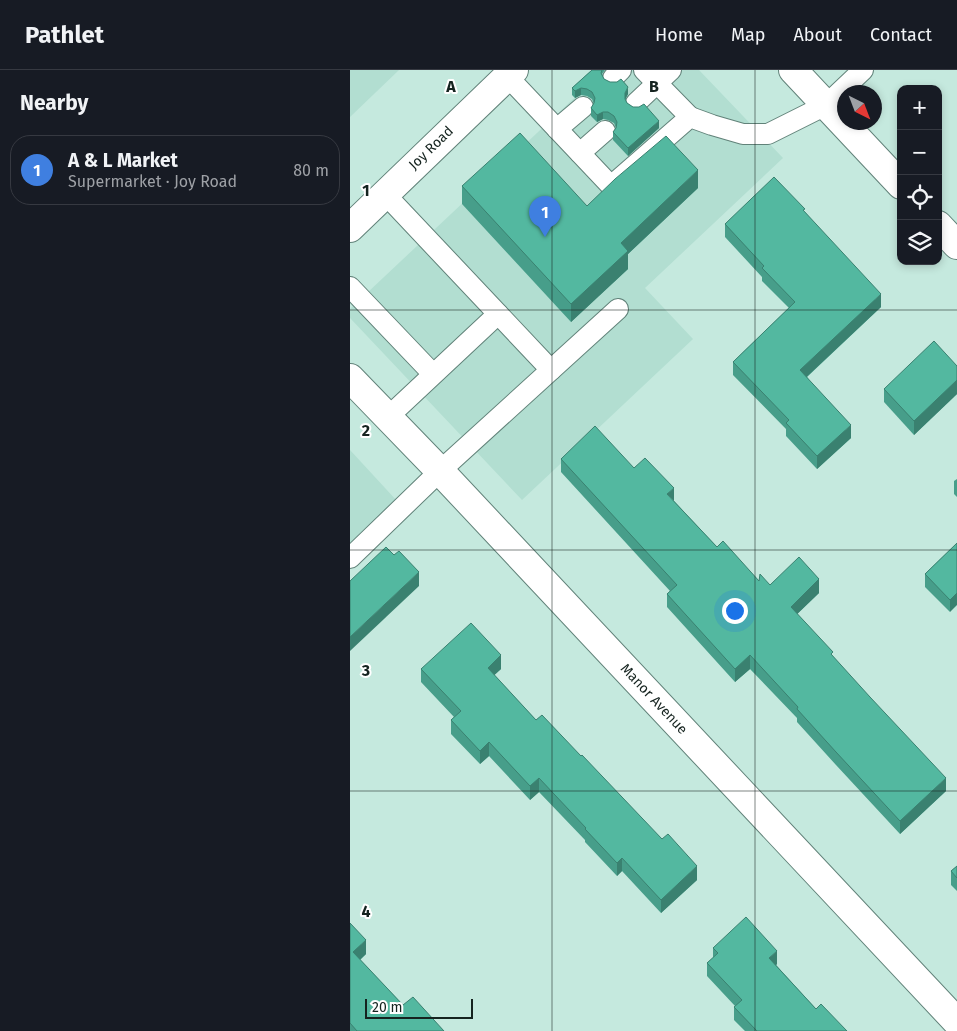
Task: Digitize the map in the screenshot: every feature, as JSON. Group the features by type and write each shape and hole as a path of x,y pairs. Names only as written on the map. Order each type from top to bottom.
{"street":[{"path":"793,70 897,181"},
{"name":"Joy Road","path":"350,228 510,73"},
{"path":"942,229 957,245"},
{"name":"Manor Avenue","path":"350,378 440,471 957,1022"}],"lane":[{"path":"636,102 658,74 690,117 743,134 768,134 826,105 863,70"},
{"path":"510,73 557,129 611,186 690,117"},
{"path":"557,129 583,107"},
{"path":"580,153 605,131"},
{"path":"385,194 551,370"},
{"path":"350,287 433,374"},
{"path":"350,558 440,471 618,309"},
{"path":"388,417 498,314"}],"shaded area":[{"path":"350,70 399,70 350,117"},
{"path":"604,70 699,70 783,158 645,288 693,339 522,500 350,318 350,309"},
{"path":"350,450 397,501 350,545"}],"building":[{"path":"592,70 602,70 601,73 604,79 610,82 617,82 621,79 628,87 625,93 627,103 633,107 639,107 644,104 659,121 628,148 613,132 617,122 614,116 608,112 597,115 591,108 595,98 592,92 581,88 575,91 572,88"},
{"path":"520,133 587,206 615,179 666,136 698,170 621,243 628,251 571,304 462,186"},
{"path":"774,177 881,294 800,370 851,425 817,456 786,423 789,420 733,362 795,302 762,268 764,266 725,224"},
{"path":"934,341 957,366 957,380 914,421 884,389"},
{"path":"595,426 634,468 645,458 674,488 667,494 717,547 723,541 759,581 760,574 770,585 799,557 819,579 791,607 833,652 831,654 946,778 900,821 750,655 735,669 667,594 677,585 561,459"},
{"path":"957,543 957,593 950,600 925,574"},
{"path":"386,547 394,555 399,551 419,572 350,637 350,581"},
{"path":"471,623 501,655 488,668 536,720 542,715 662,839 668,834 697,866 661,900 622,858 617,863 539,778 530,786 489,742 480,751 451,720 461,711 421,669"},
{"path":"957,866 957,878 951,871"},
{"path":"746,917 777,951 769,958 816,1009 821,1004 847,1031 757,1031 734,1007 742,1000 707,963 718,953 713,948"},
{"path":"350,923 366,940 353,952 403,1005 413,997 444,1031 357,1031 350,1023"}],"place":[{"name":"A & L Market","path":"545,237"}]}
